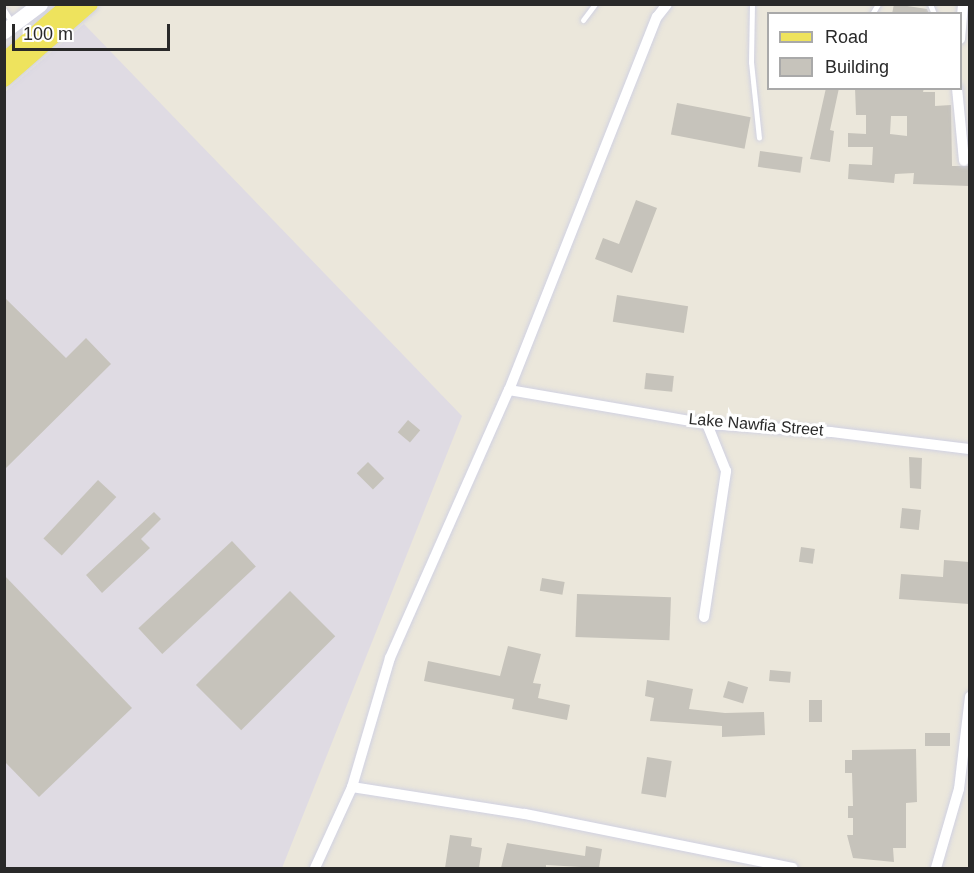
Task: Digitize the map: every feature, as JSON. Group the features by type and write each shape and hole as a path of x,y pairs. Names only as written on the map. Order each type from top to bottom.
{"main road":[{"path":"9,28 40,4"},
{"path":"4,61 70,4"},
{"path":"4,79 90,4"}],"street":[{"path":"315,868 352,787 390,658 508,390 661,4"},
{"path":"657,16 668,4"},
{"path":"957,90 963,160"},
{"name":"Lake Nawfia Street","path":"508,390 707,424 831,432 969,449"},
{"path":"704,617 726,471 707,424"},
{"path":"936,868 959,789 969,697"},
{"path":"352,787 525,814 793,868"}],"lane":[{"path":"583,20 595,4"},
{"path":"752,4 751,62 759,138"},
{"path":"4,10 9,28"}],"shaded area":[{"path":"84,24 462,416 282,868 5,868 4,93"}],"building":[{"path":"894,4 927,9 928,12 892,12"},
{"path":"826,90 839,90 830,130 834,131 830,162 810,159"},
{"path":"855,90 935,92 935,106 951,105 952,166 969,166 969,186 913,184 914,173 895,174 894,183 848,179 849,164 872,165 873,147 848,147 848,133 866,134 866,115 856,115","holes":["891,116 907,116 907,136 890,134"]},
{"path":"677,103 751,117 745,149 671,134"},
{"path":"760,151 803,157 800,173 758,167"},
{"path":"636,200 657,208 632,273 595,259 603,238 619,244"},
{"path":"617,295 688,306 684,333 613,322"},
{"path":"4,297 66,358 86,338 111,364 4,470"},
{"path":"646,373 674,376 672,392 644,389"},
{"path":"408,420 420,430 410,443 398,432"},
{"path":"909,457 922,458 921,489 910,488"},
{"path":"368,462 384,478 373,490 357,473"},
{"path":"98,480 116,497 62,556 43,539"},
{"path":"902,508 921,510 919,530 900,528"},
{"path":"154,512 161,519 141,539 150,548 102,593 86,575"},
{"path":"232,541 256,567 162,654 138,628"},
{"path":"801,547 815,549 813,564 799,562"},
{"path":"944,560 969,562 969,604 899,599 901,574 943,577"},
{"path":"4,575 132,708 39,797 4,761"},
{"path":"542,578 565,582 562,595 540,591"},
{"path":"290,591 335,636 241,730 196,685"},
{"path":"577,594 671,597 669,640 575,637"},
{"path":"508,646 541,654 533,683 541,684 538,698 570,705 567,720 512,709 514,699 424,681 428,661 500,676"},
{"path":"770,670 791,672 790,683 769,681"},
{"path":"647,680 693,689 689,709 725,713 764,712 765,735 722,737 722,726 650,721 654,698 645,696"},
{"path":"728,681 748,687 743,703 723,697"},
{"path":"809,700 822,700 822,722 809,722"},
{"path":"925,733 950,733 950,746 925,746"},
{"path":"916,749 917,802 906,803 906,848 893,848 894,862 853,858 847,835 853,835 853,818 848,818 848,806 853,806 852,773 845,773 845,760 852,760 852,750"},
{"path":"647,757 672,761 666,797 641,794"},
{"path":"450,835 472,838 471,846 482,848 479,868 445,868"},
{"path":"507,843 585,856 586,846 602,849 599,868 546,865 546,868 501,868"}]}
